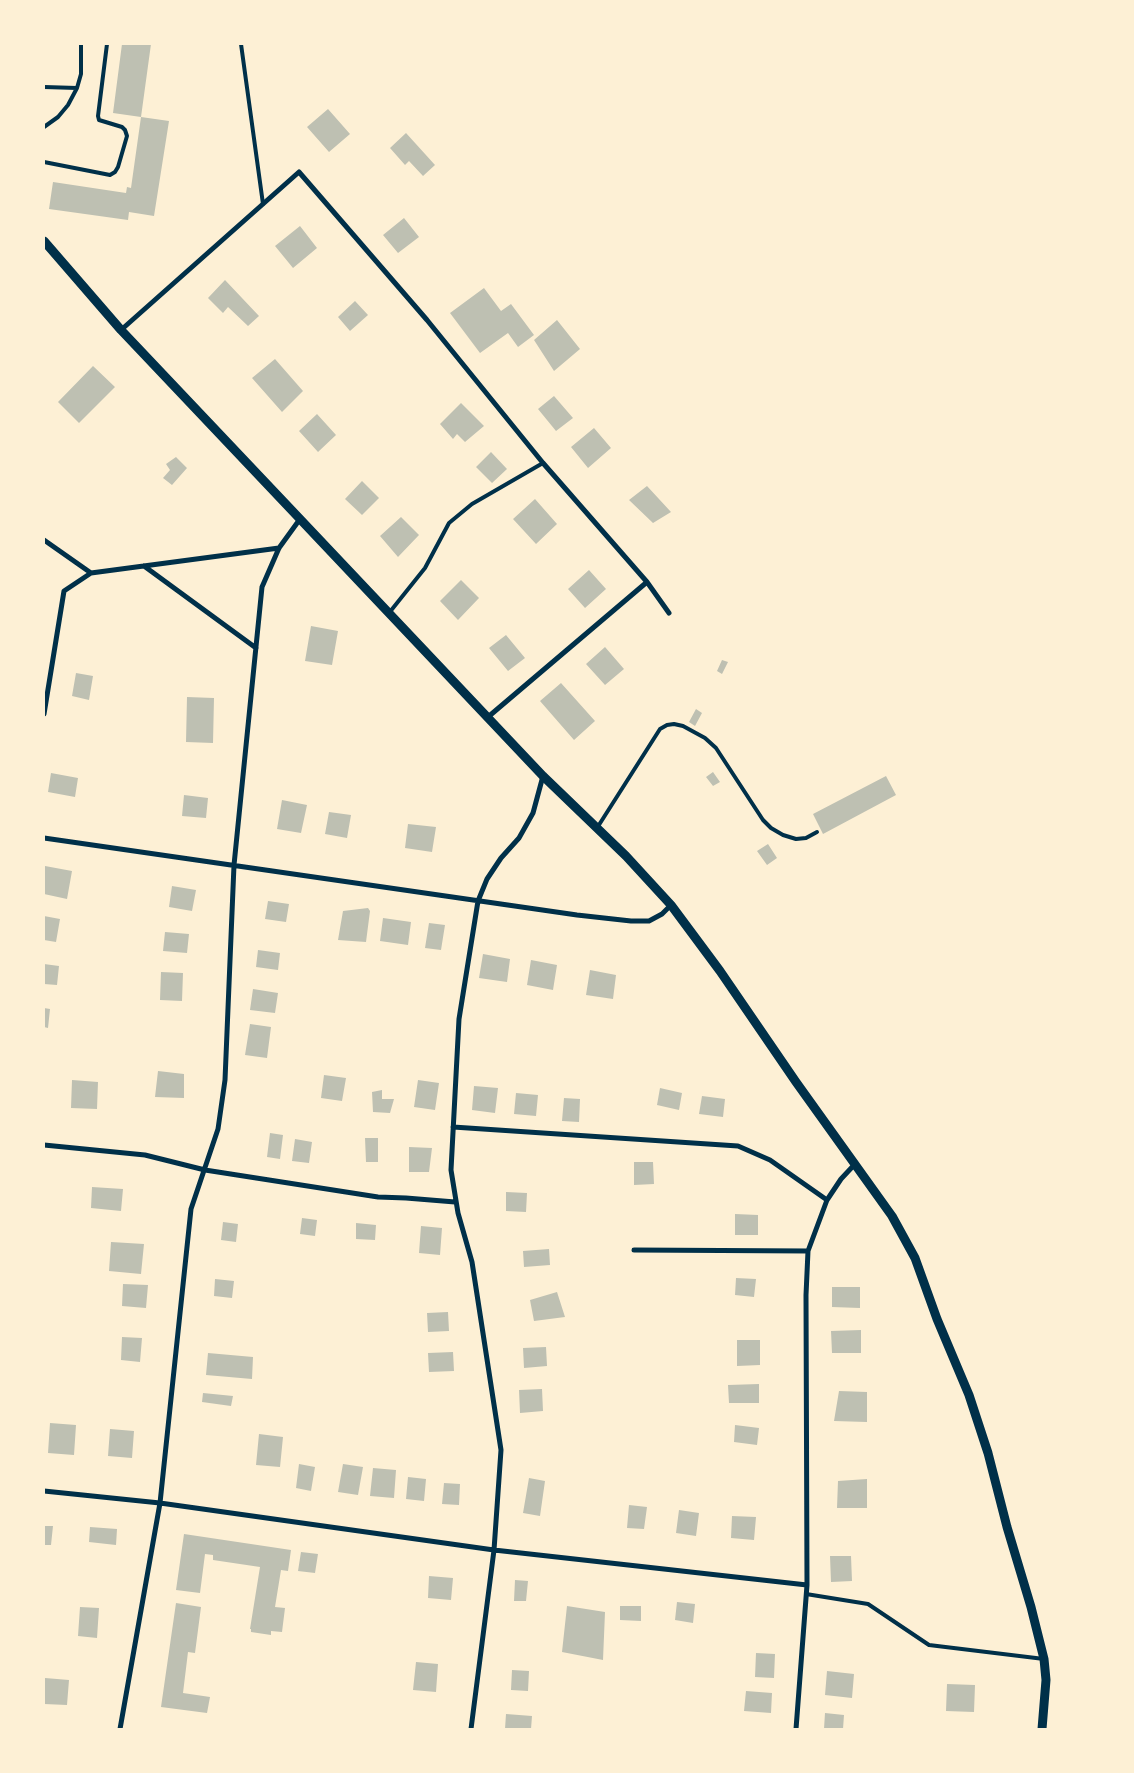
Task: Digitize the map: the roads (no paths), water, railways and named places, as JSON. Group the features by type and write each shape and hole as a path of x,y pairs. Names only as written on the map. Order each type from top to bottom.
{"street":[{"path":"121,330 299,172 427,320 543,463 648,582 669,613"},
{"path":"44,241 121,330 543,776 626,856 670,905 720,971 796,1082 892,1216 915,1258 936,1319 969,1395 988,1453 1044,1659 1046,1680 1042,1729"},
{"path":"120,1729 160,1503 191,1209 218,1129 225,1080 234,865 262,587 279,548 300,519"},
{"path":"44,540 90,572"},
{"path":"44,714 64,591 90,572 279,548"},
{"path":"144,566 256,648"},
{"path":"488,717 648,582"},
{"path":"471,1729 494,1550 501,1450 472,1262 455,1202 452,1170 459,1019 478,901 487,879 501,858 519,838 533,813 543,776"},
{"path":"44,838 478,901 631,921 648,921 662,914 670,905"},
{"path":"453,1127 738,1146 770,1160 827,1200"},
{"path":"44,1145 145,1155 205,1170 378,1197 455,1202"},
{"path":"796,1729 807,1585 806,1295 808,1252 827,1200 841,1179 856,1164"},
{"path":"634,1250 808,1252"},
{"path":"44,1491 160,1503 494,1550 807,1585"}],"lane":[{"path":"44,127 58,117 68,105 77,88 81,74 81,44"},
{"path":"44,162 110,175 118,167 127,136 125,130 122,127 99,120 97,112 107,44"},
{"path":"241,44 263,204"},
{"path":"44,87 77,88"},
{"path":"389,613 424,568 449,523 472,504 543,463"},
{"path":"597,828 660,729 674,724 683,726 705,738 716,748 763,820 771,828 783,835 796,839 806,838 816,832"},
{"path":"806,1594 868,1604 929,1646 1044,1659"}]}
